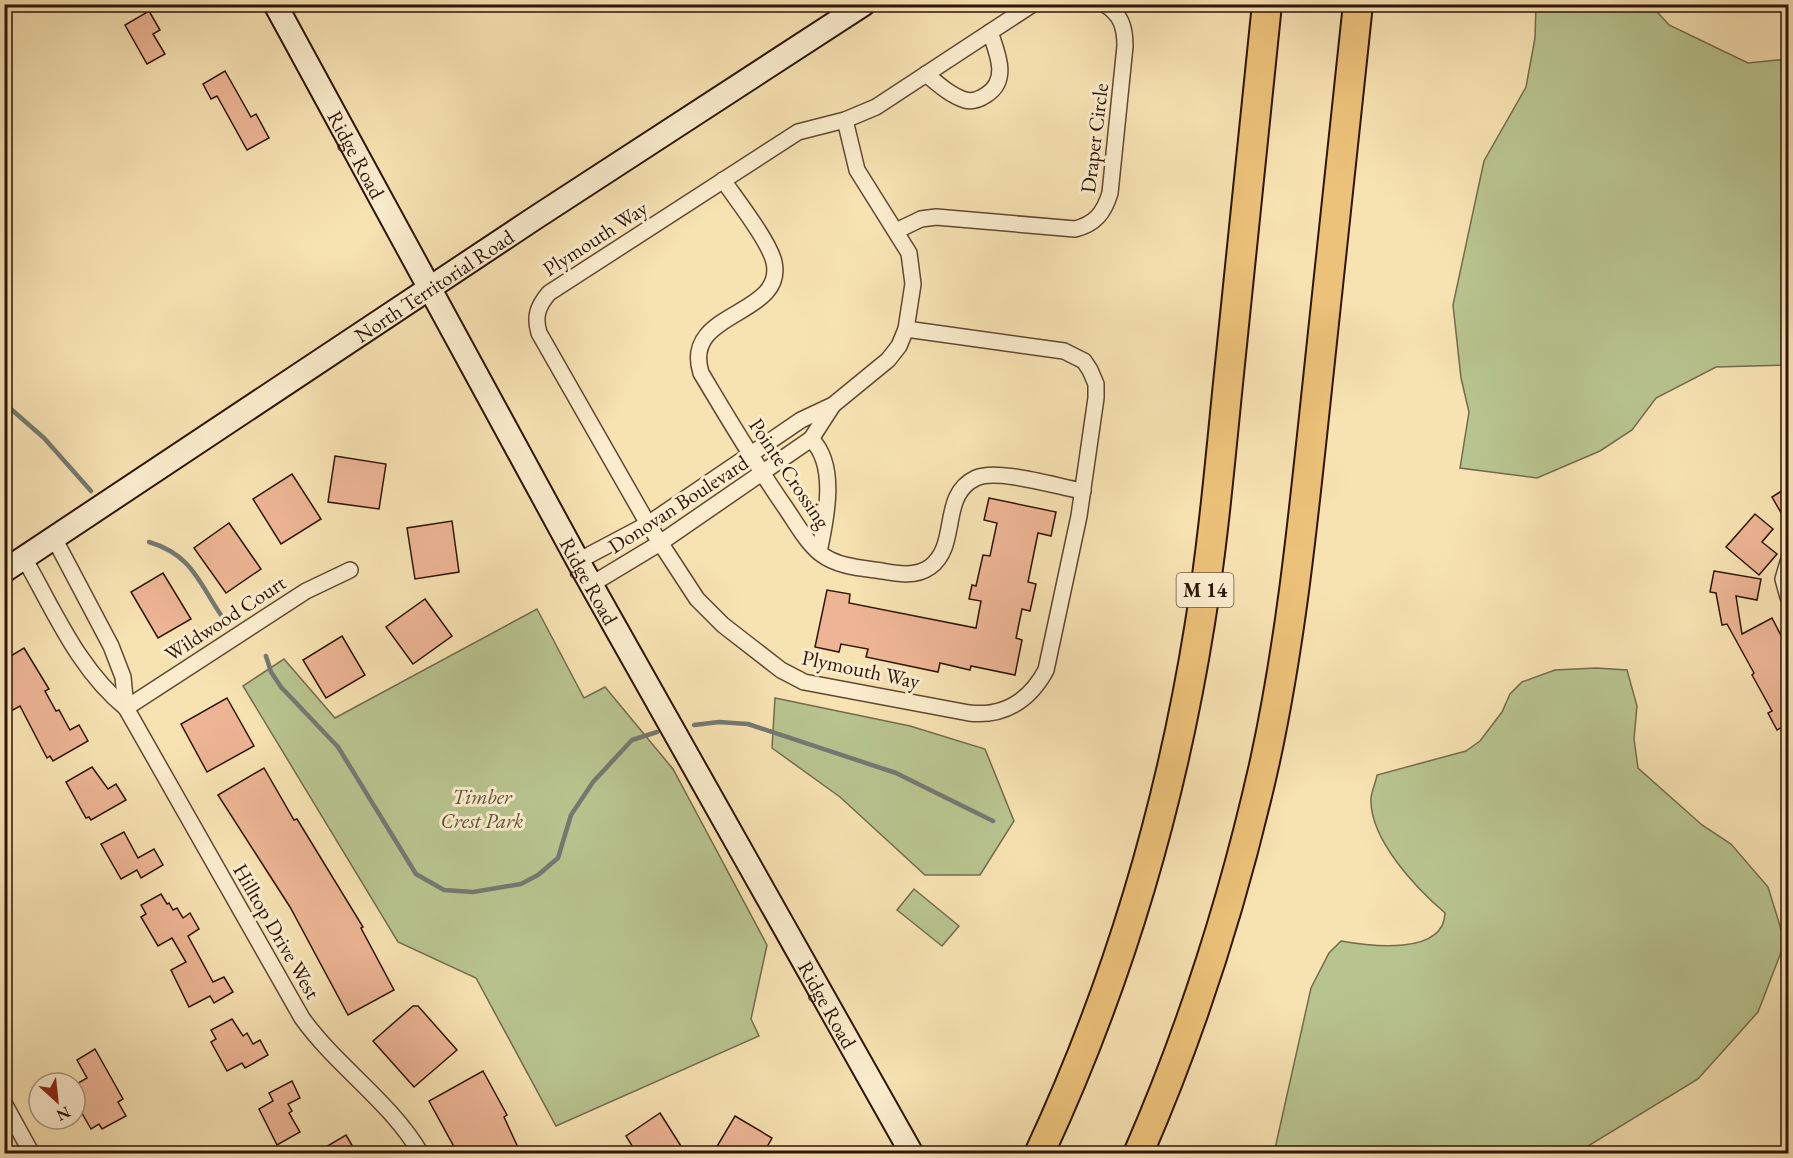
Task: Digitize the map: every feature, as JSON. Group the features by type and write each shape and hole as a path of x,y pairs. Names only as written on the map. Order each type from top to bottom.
{"highway":[{"name":"M 14","path":"1039,1154 1080,1058 1127,925 1159,815 1185,704 1212,534 1267,4"},
{"path":"1138,1154 1173,1067 1225,914 1249,826 1276,706 1297,575 1358,4"}],"street":[{"name":"Ridge Road","path":"275,4 578,561 912,1154"},
{"name":"North Territorial Road","path":"4,571 864,4"},
{"path":"845,120 876,107 1033,4"},
{"name":"Draper Circle","path":"896,231 921,219 936,217 1075,229 1093,222 1101,215 1110,194 1125,46 1125,30 1120,17 1104,4"},
{"path":"926,74 952,94 967,101 980,99 994,91 1000,77 1000,62 990,32"},
{"name":"Donovan Boulevard","path":"578,561 648,524 801,420 833,405 888,360 899,346 906,329 913,272 909,253 857,170 845,120"},
{"name":"Plymouth Way","path":"845,120 798,132 549,293 537,313 539,333 648,524 697,599 723,625 791,677 958,711 990,714 1010,708 1024,699 1038,685 1046,670 1083,492 1096,384 1084,361 1064,351 906,329"},
{"name":"Pointe Crossing","path":"723,180 770,251 775,267 773,279 760,298 708,333 700,342 697,362 700,373 762,474 808,540 819,552 843,565 909,575 928,569 937,561 945,546 956,497 965,485 976,478 993,474 1083,492"},
{"name":"Donovan Boulevard","path":"592,584 660,543 811,439 833,405"},
{"path":"811,439 820,448 825,461 825,521 819,552"},
{"name":"Hilltop Drive West","path":"54,538 111,646 123,677 126,708"},
{"name":"Hilltop Drive West","path":"24,558 86,667 103,689 126,708 302,1018 330,1054 397,1119 420,1154"},
{"path":"1786,568 1784,586 1788,597"},
{"name":"Wildwood Court","path":"126,708 306,591 350,570"},
{"path":"4,1103 32,1154"}],"green space":[{"path":"1536,5 1651,5 1669,25 1748,63 1788,59 1788,365 1716,367 1656,398 1632,430 1600,451 1537,478 1460,468 1469,412 1461,378 1453,305 1484,161 1526,87 1535,38"},
{"name":"Timber Crest Park","path":"537,609 584,698 605,687 673,769 767,945 751,1019 759,1036 556,1126 476,978 398,942 243,686 284,659 335,718"},
{"path":"1596,668 1627,670 1637,706 1634,739 1638,768 1702,825 1731,844 1768,887 1785,942 1758,1012 1698,1079 1580,1153 1274,1153 1311,988 1329,953 1341,941 1386,946 1419,942 1432,936 1441,927 1445,913 1408,876 1386,846 1378,830 1372,814 1371,798 1377,775 1466,751 1480,741 1502,712 1510,694 1522,682 1555,670"},
{"path":"775,698 910,726 985,749 1014,821 980,875 925,875 840,797 772,748"},
{"path":"914,889 959,926 942,946 897,910"}],"building":[{"path":"149,11 160,30 153,34 165,54 147,64 125,25"},
{"path":"225,71 251,117 256,114 269,138 247,150 217,96 211,99 203,84"},
{"path":"335,456 386,464 379,509 328,502"},
{"path":"292,474 321,519 281,544 253,499"},
{"path":"1788,487 1788,525 1772,497"},
{"path":"989,498 1056,512 1051,536 1038,533 1028,582 1036,584 1030,611 1022,609 1016,638 1022,640 1015,675 971,666 970,670 940,663 938,672 866,657 868,649 841,644 839,652 815,647 827,590 850,594 849,603 976,628 981,601 969,599 972,585 976,586 983,555 990,556 997,523 984,520"},
{"path":"1755,514 1773,529 1762,542 1777,554 1759,575 1726,547"},
{"path":"452,521 459,572 415,579 407,528"},
{"path":"229,523 261,569 226,593 194,548"},
{"path":"1714,571 1761,579 1757,600 1736,596 1742,634 1772,618 1788,649 1788,724 1777,730 1768,713 1772,711 1752,675 1754,673 1727,624 1722,625 1716,593 1710,592"},
{"path":"163,573 191,619 158,638 131,592"},
{"path":"425,599 452,636 413,664 386,627"},
{"path":"342,636 365,675 326,698 303,660"},
{"path":"24,648 49,689 45,691 56,711 59,710 70,730 79,725 88,741 53,761 50,756 47,758 20,706 11,711 4,701 4,660"},
{"path":"227,698 254,746 207,772 181,724"},
{"path":"92,767 108,789 116,784 126,800 91,820 89,817 86,818 66,782"},
{"path":"264,768 294,820 297,819 363,927 361,928 394,990 348,1015 290,907 218,795"},
{"path":"124,832 138,858 154,849 163,865 141,878 137,870 121,879 101,844"},
{"path":"161,894 173,910 177,908 183,918 190,913 199,929 188,936 213,982 224,977 233,992 214,1003 210,996 189,1007 171,970 186,962 172,938 158,946 141,917 146,914 141,905"},
{"path":"413,1006 418,1006 457,1050 414,1087 373,1041"},
{"path":"232,1019 243,1036 247,1033 253,1044 260,1040 268,1055 245,1068 242,1063 227,1071 211,1042 216,1039 211,1030"},
{"path":"95,1049 123,1099 118,1102 126,1116 102,1129 99,1124 91,1129 87,1122 87,1071 83,1071 77,1060"},
{"path":"483,1071 507,1115 504,1117 521,1154 458,1154 429,1101"},
{"path":"292,1081 300,1098 288,1104 292,1111 289,1113 300,1132 277,1145 259,1109 273,1101 269,1093"},
{"path":"660,1113 686,1154 637,1154 626,1136"},
{"path":"735,1116 772,1138 763,1154 726,1154 716,1148"},
{"path":"346,1135 357,1154 314,1154"}],"waterway":[{"path":"4,403 44,438 91,491"},
{"path":"149,542 163,547 185,562 221,615"},
{"path":"266,656 271,672 281,687 338,747 416,874 444,890 473,892 521,884 538,875 558,858 571,815 593,782 632,740 657,732"},
{"path":"694,725 719,722 748,724 896,773 993,821"}]}
